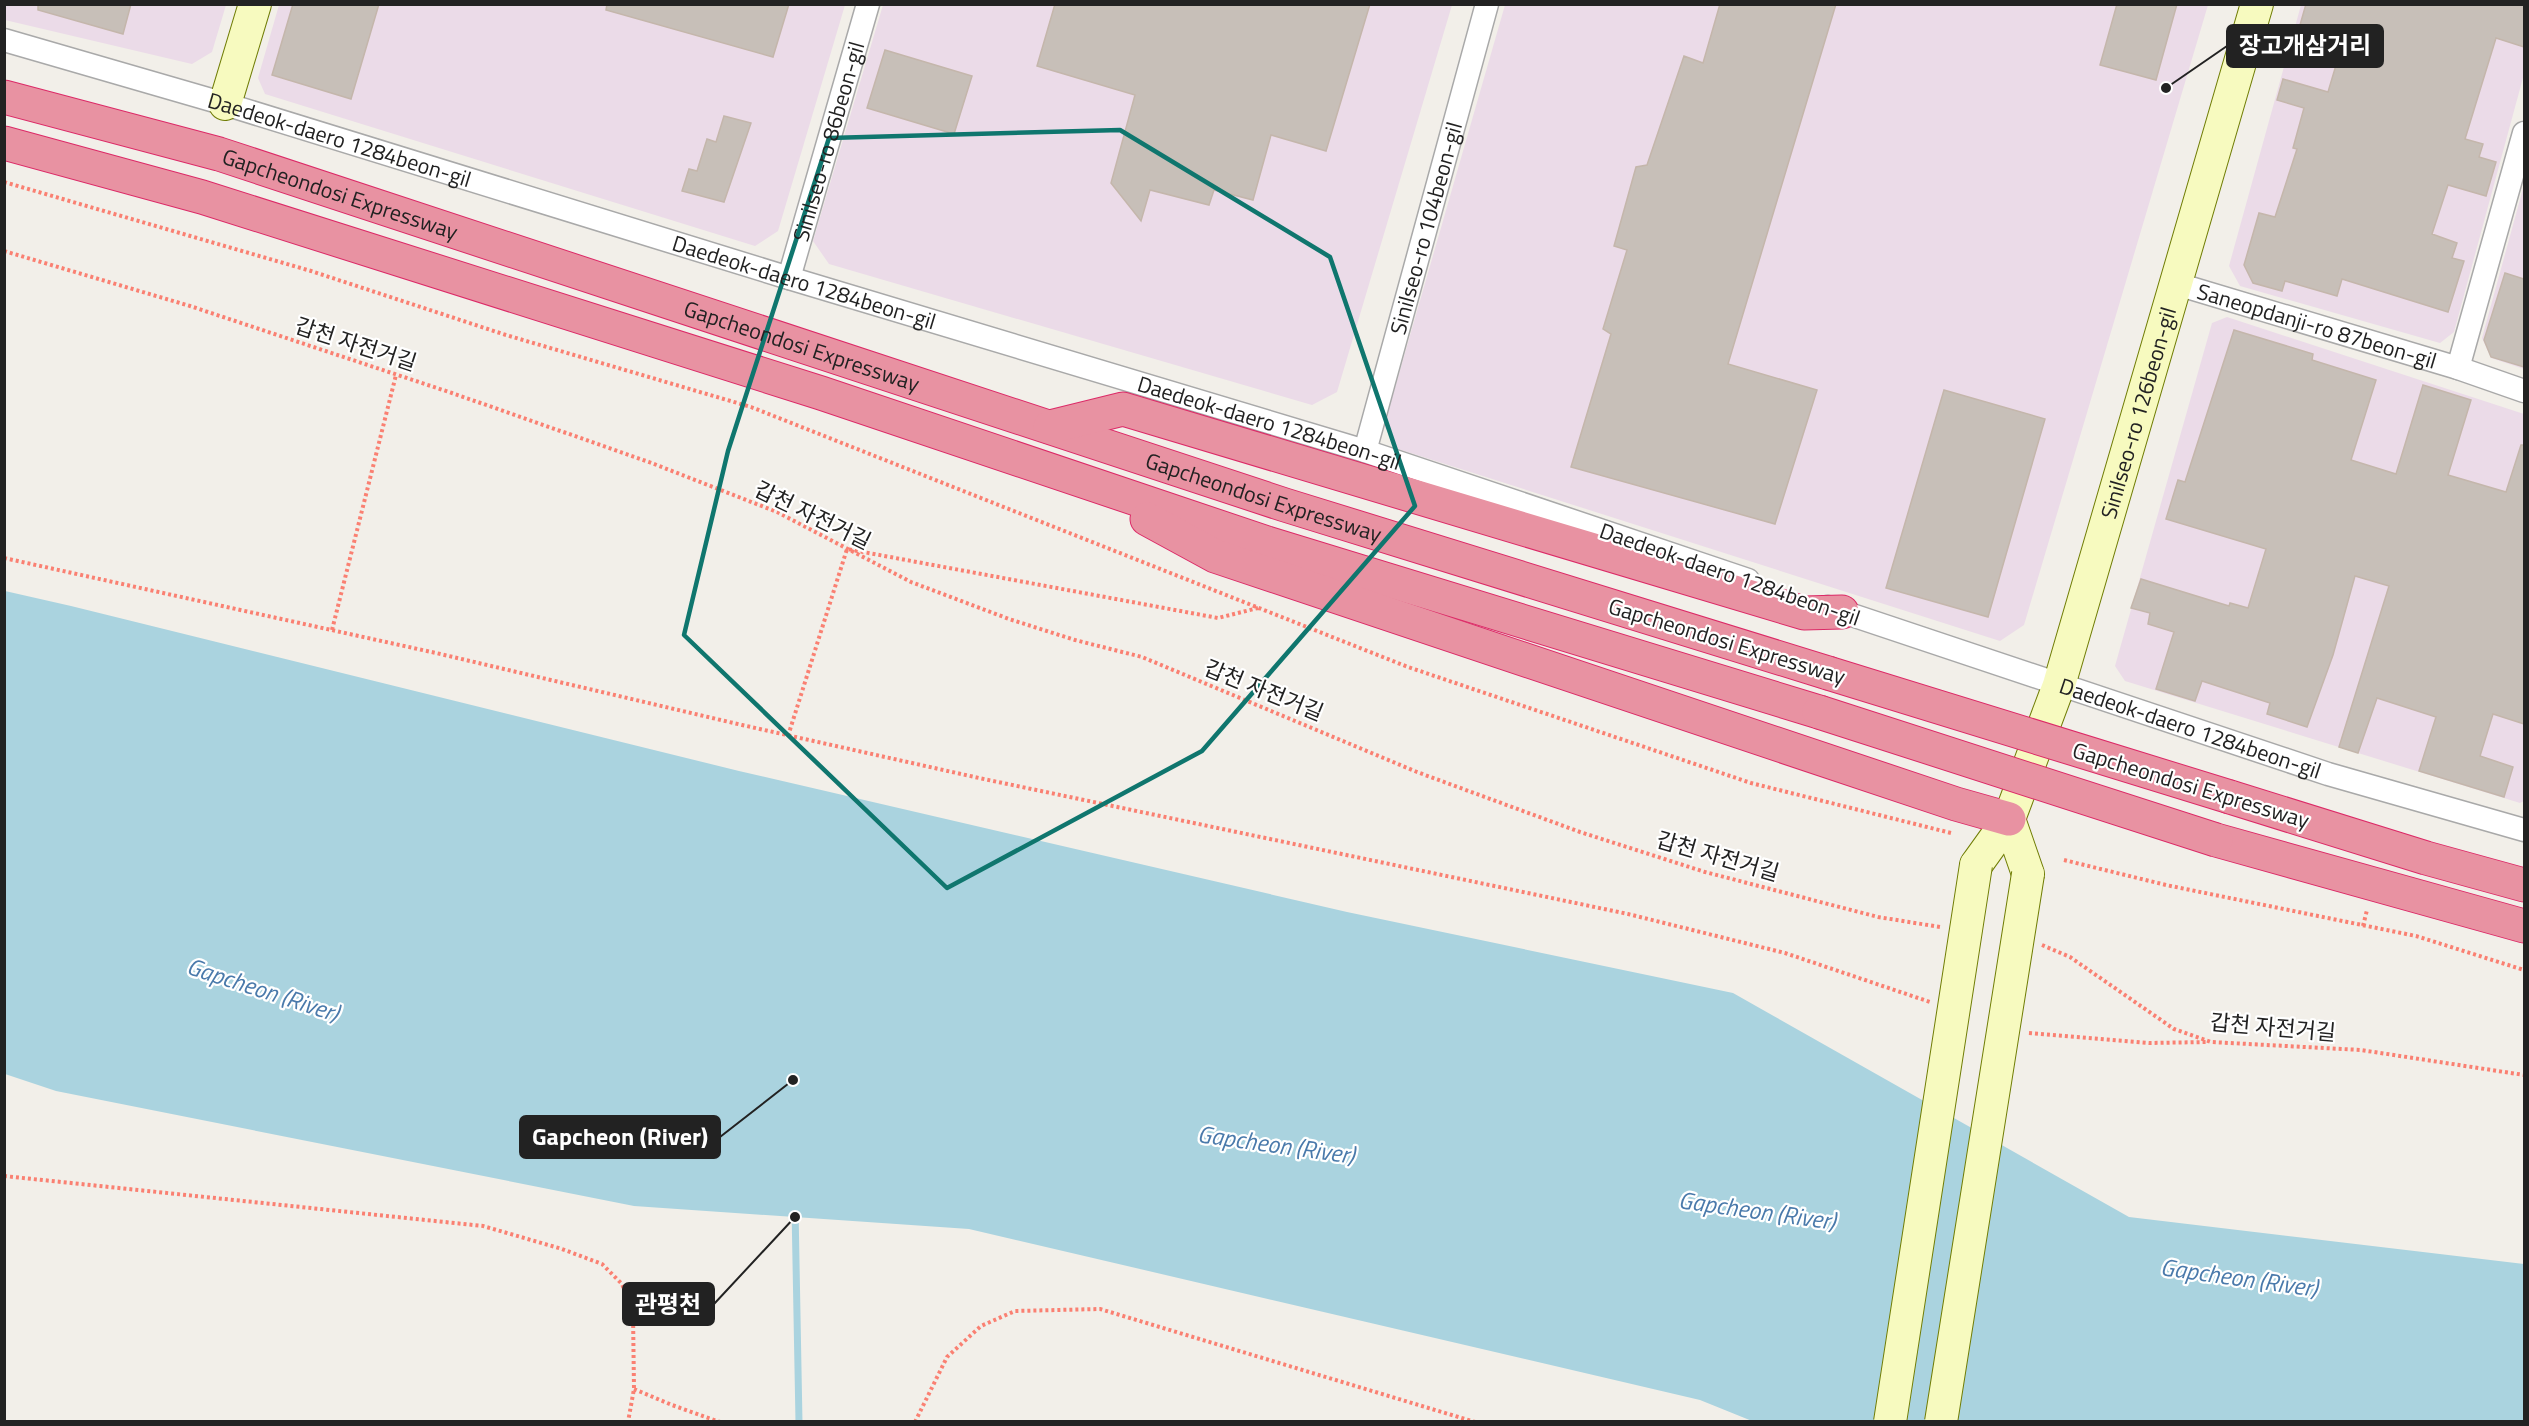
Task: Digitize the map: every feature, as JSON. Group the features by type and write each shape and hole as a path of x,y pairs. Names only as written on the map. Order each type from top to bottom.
{"highway":[{"name":"Gapcheondosi Expressway","path":"4,97 219,154 1297,509 2426,858 2524,885"},
{"name":"Gapcheondosi Expressway","path":"4,143 213,201 821,393 1267,543 1819,712 2216,840 2524,926"},
{"path":"1050,427 1123,409 1804,613 1842,612"},
{"path":"1072,477 1215,556 1956,804 2009,819"}],"street":[{"path":"225,104 255,4"},
{"name":"Sinilseo-ro 86beon-gil","path":"789,278 868,4"},
{"name":"Sinilseo-ro 104beon-gil","path":"1365,451 1487,4"},
{"name":"Sinilseo-ro 126beon-gil","path":"1890,1422 1976,865 2009,819 2059,685 2257,4"},
{"name":"Daedeok-daero 1284beon-gil","path":"4,40 225,104 789,278 1365,451 2328,774 2524,830"},
{"name":"Saneopdanji-ro 87beon-gil","path":"2458,368 2524,133"},
{"name":"Saneopdanji-ro 87beon-gil","path":"2177,284 2458,368 2524,391"},
{"path":"1941,1422 2028,874 2009,819"}],"path":[{"path":"4,182 311,271 506,335 751,407 1408,667 1778,790 1954,834"},
{"name":"갑천 자전거길","path":"4,251 190,306 649,462 777,512 911,582 1031,626 1142,657 1417,772 1580,832 1705,872 1878,916 1943,928"},
{"path":"332,630 396,375"},
{"path":"788,736 847,549 1218,618 1259,608"},
{"path":"4,558 332,630 979,778 1628,914 1785,953 1939,1005"},
{"path":"2064,860 2166,885 2416,936 2524,970"},
{"path":"2363,926 2367,910"},
{"name":"갑천 자전거길","path":"2039,944 2070,957 2174,1029 2211,1042 2361,1050 2524,1075"},
{"path":"2018,1029 2029,1033 2149,1043 2211,1042"},
{"path":"4,1176 483,1226 562,1249 602,1264 622,1284 633,1313 634,1389 628,1422"},
{"path":"915,1422 947,1357 981,1326 1015,1311 1100,1309 1475,1422"},
{"path":"634,1389 672,1406 720,1422"}],"highlighted area":[{"path":"1120,130 1330,257 1415,506 1202,751 947,888 684,635 728,451 829,138"}],"shaded area":[{"path":"5,5 226,5 212,52 192,64 5,20"},
{"path":"279,5 845,5 778,231 755,246 265,94 258,78"},
{"path":"883,5 1452,5 1337,392 1312,405 829,264 813,241"},
{"path":"1505,5 2208,5 2024,625 2000,641 1398,449 1384,426"},
{"path":"2301,5 2524,5 2524,74 2454,332 2440,343 2240,286 2229,266"},
{"path":"2524,185 2524,369 2491,358 2482,338"},
{"path":"2227,317 2524,414 2524,801 2520,803 2125,681 2115,666 2212,323"}],"water":[{"path":"5,591 739,771 1347,912 1733,993 2129,1217 2524,1264 2524,1421 1752,1421 1700,1400 969,1229 634,1206 56,1091 5,1074"}],"building":[{"path":"38,4 131,4 123,34 38,10"},
{"path":"293,4 379,4 351,99 272,75"},
{"path":"607,4 789,4 773,57 606,10"},
{"path":"1055,4 1370,4 1326,151 1271,135 1253,200 1214,190 1209,205 1150,190 1141,221 1111,183 1135,95 1037,66"},
{"path":"1720,4 1836,4 1728,364 1817,390 1775,524 1571,467 1611,334 1603,329 1627,250 1614,246 1636,167 1647,165 1684,56 1703,63"},
{"path":"2117,4 2177,4 2156,80 2100,65"},
{"path":"2306,4 2524,4 2524,47 2496,38 2465,139 2483,144 2479,157 2496,162 2486,196 2448,185 2432,234 2457,243 2452,258 2464,261 2448,312 2342,279 2337,296 2285,281 2282,291 2253,283 2244,265 2259,213 2275,217 2297,149 2293,148 2304,108 2277,100 2283,79 2328,92 2342,45 2298,32"},
{"path":"885,50 972,76 954,134 867,108"},
{"path":"724,116 751,123 724,202 682,191 689,169 697,171 707,139 716,142"},
{"path":"2505,273 2524,279 2524,367 2491,357 2484,340"},
{"path":"2234,330 2313,354 2312,360 2376,380 2351,460 2396,474 2423,385 2471,400 2448,475 2506,492 2521,445 2524,445 2524,724 2493,714 2480,756 2513,767 2504,797 2419,771 2436,717 2377,698 2358,753 2339,747 2389,586 2355,576 2333,655 2307,727 2267,714 2270,703 2202,681 2195,701 2156,689 2174,632 2148,624 2150,613 2131,608 2141,579 2229,606 2230,603 2248,608 2266,549 2166,519 2178,480 2185,482"},
{"path":"1944,390 2045,419 1988,617 1886,588"}],"waterway":[{"path":"795,1208 799,1422"}],"place":[{"name":"장고개삼거리","path":"2166,88"},
{"name":"Gapcheon (River)","path":"793,1080"},
{"name":"관평천","path":"795,1217"}]}
